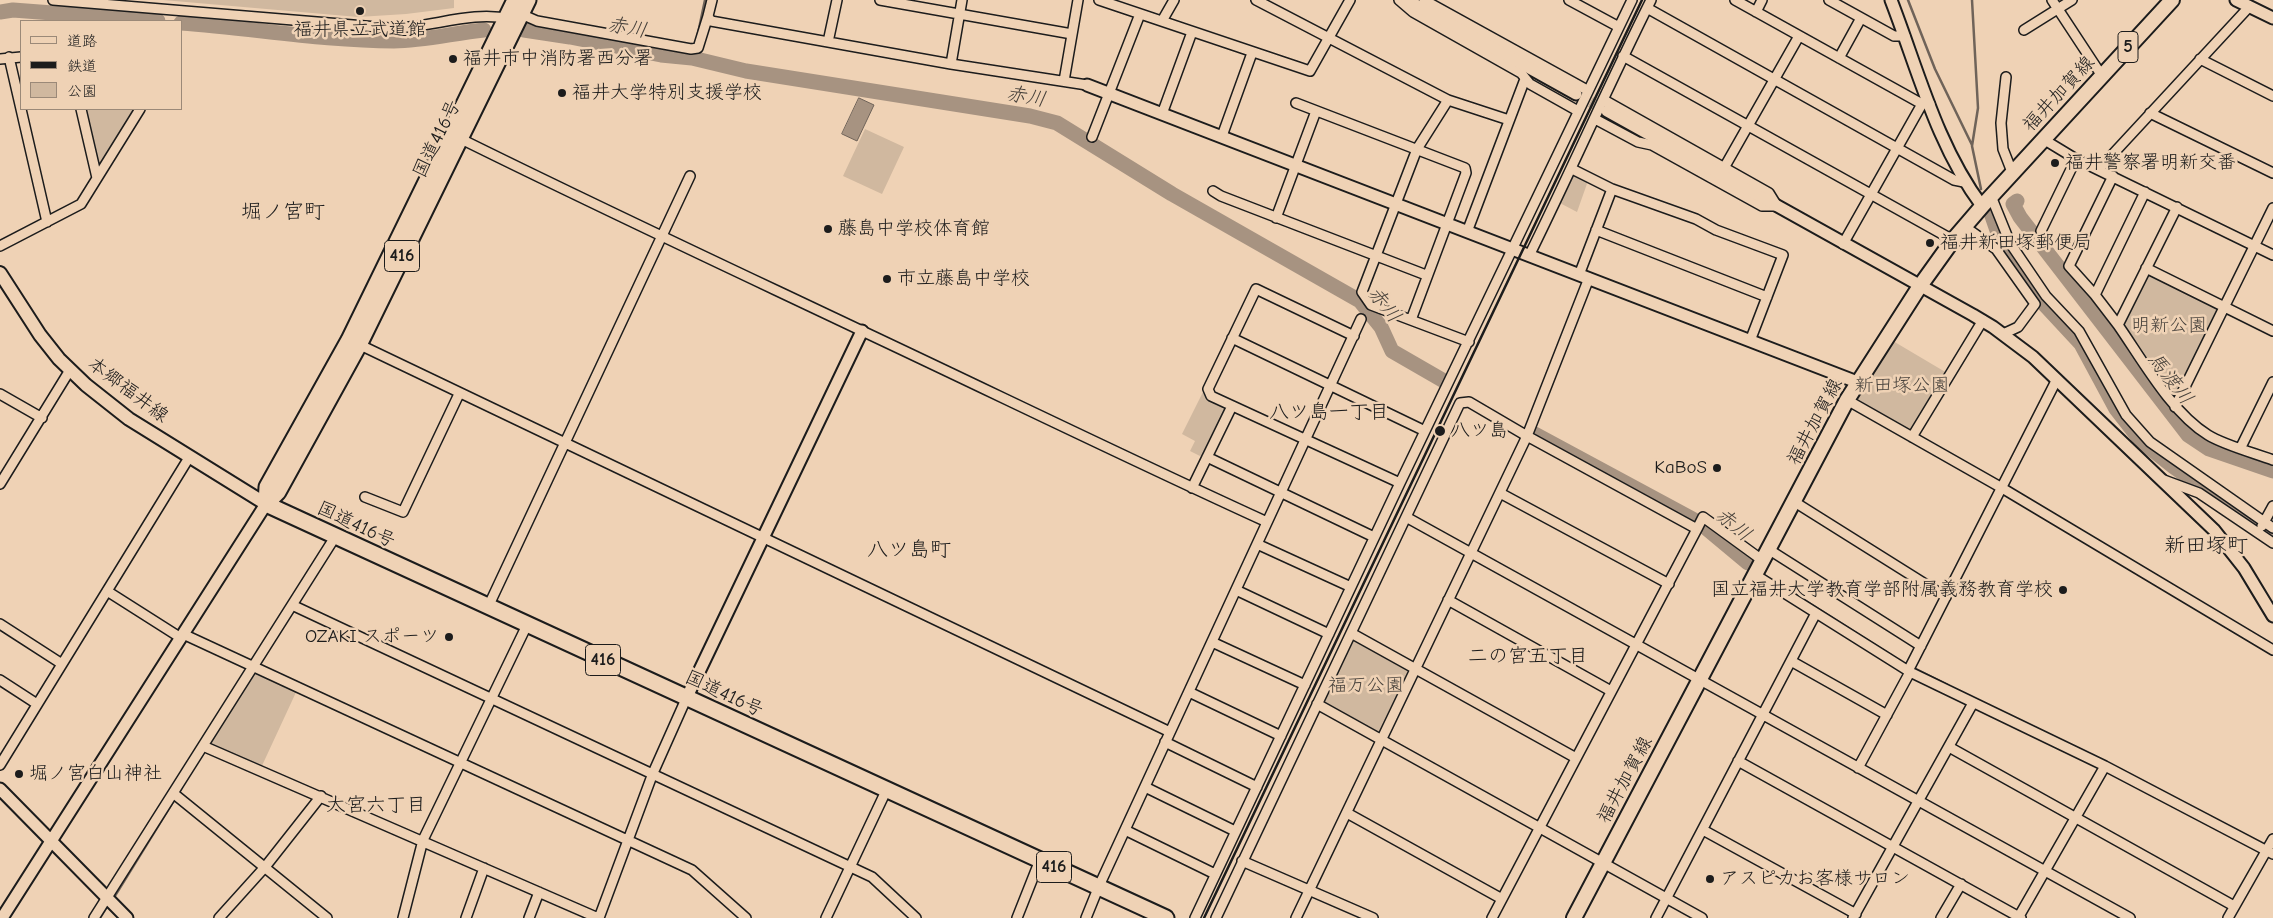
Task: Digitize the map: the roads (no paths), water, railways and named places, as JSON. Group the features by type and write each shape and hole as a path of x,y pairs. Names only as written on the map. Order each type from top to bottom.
{"highway":[{"name":"国道416号","path":"518,10 354,342 268,487 266,504 686,699 1166,918"}],"main road":[{"name":"福井加賀線","path":"1574,918 1857,382 1920,286 1953,240 2012,172 2172,0"},
{"name":"本郷福井線","path":"0,273 32,325 70,370 115,409 266,504"}],"street":[{"path":"53,0 118,3 389,28 415,28 518,10 537,21 691,49 698,48 712,0"},
{"path":"828,42 837,0"},
{"path":"880,0 1072,34"},
{"path":"951,64 962,0"},
{"path":"1064,81 1078,0"},
{"path":"1099,0 1310,71 1350,0"},
{"path":"1162,21 1174,0"},
{"path":"1256,0 1448,100 1508,120"},
{"path":"1400,0 1412,12 1521,73 1525,79 1578,111"},
{"path":"1407,0 1581,92"},
{"path":"1424,0 1581,92"},
{"path":"1569,0 1619,27"},
{"path":"1194,918 1374,537 1514,249 1578,111 1581,92 1619,27 1632,0"},
{"path":"1735,0 1926,104"},
{"path":"1756,12 1762,0"},
{"path":"1829,0 1894,36 1905,36"},
{"path":"1891,0 1905,36 1926,104 1964,182 1986,201 2010,242 2046,296 2079,331 2126,415 2150,442 2273,528"},
{"path":"2052,0 2102,76"},
{"path":"2024,30 2072,0"},
{"path":"2236,0 2273,18"},
{"path":"1529,256 1595,119 1605,106 1623,56 1649,4 1774,79 1954,180 1964,182"},
{"path":"2099,169 2249,6"},
{"path":"1092,137 1140,14"},
{"path":"708,16 711,20 951,64 1088,85 1110,92 1162,114 1857,382"},
{"path":"1839,58 1861,18"},
{"path":"1162,114 1192,32"},
{"path":"1724,168 1798,36"},
{"path":"1222,136 1252,53"},
{"path":"1623,56 1953,240"},
{"path":"20,57 4,58 47,222"},
{"path":"2200,59 2273,96"},
{"path":"2006,77 2001,123 2003,149 2012,172"},
{"path":"1467,232 1525,79"},
{"path":"1448,100 1417,149 1362,292 1371,305 1469,342"},
{"path":"1296,103 1465,168 1466,173 1426,275 1411,320"},
{"path":"1844,244 1897,148 1926,104"},
{"path":"1605,106 1724,168 1769,194 1776,206"},
{"path":"1605,106 1776,206 1983,320 2003,334 2057,378 2214,530 2244,568 2273,616"},
{"path":"81,110 97,178"},
{"path":"0,246 81,204 139,110"},
{"path":"1276,218 1316,111"},
{"path":"2150,113 2273,173"},
{"path":"1595,119 1638,142 1652,145 1762,206 1776,206"},
{"path":"455,136 662,238 1267,522"},
{"path":"2045,136 2076,159 2273,255"},
{"path":"2041,231 2076,159"},
{"path":"1572,168 1612,189 1696,219 1716,230 1783,255 1750,341"},
{"path":"488,607 690,176"},
{"path":"2114,176 2069,266 2118,325 2175,406 2208,435 2218,441 2241,447 2273,460"},
{"path":"1296,918 1527,436 1584,277 1596,230 1612,189"},
{"path":"1213,191 1276,218 1426,275"},
{"path":"2095,295 2145,192"},
{"path":"2118,325 2177,208"},
{"path":"2175,406 2273,208"},
{"path":"1964,227 1996,249 2035,304 2018,327 2003,334"},
{"path":"1596,230 1767,297"},
{"path":"2146,268 2273,331"},
{"path":"1354,336 1256,289 1208,389 1211,396 1400,483"},
{"path":"1086,918 1165,742 1361,319"},
{"path":"1912,437 1983,320"},
{"path":"203,746 599,918 653,773 686,699 862,331"},
{"path":"1232,338 1425,431"},
{"path":"354,342 459,394 1170,732"},
{"path":"0,484 70,370"},
{"path":"1858,768 1909,672 2057,378"},
{"path":"2241,447 2273,382"},
{"path":"0,394 42,418"},
{"path":"365,496 403,512 459,394"},
{"path":"1847,400 2002,488 2273,650"},
{"path":"1216,918 1460,403 1469,402 1697,529"},
{"path":"1192,488 1232,406"},
{"path":"0,765 190,456"},
{"path":"1207,457 1374,537"},
{"path":"2161,479 2199,493 2273,543"},
{"path":"1500,493 1670,584"},
{"path":"1793,502 1946,597"},
{"path":"2,918 266,504"},
{"path":"2258,532 2273,506"},
{"path":"1406,517 2130,918"},
{"path":"1492,918 1611,691 1670,584 1703,517 1921,646"},
{"path":"94,918 335,537"},
{"path":"1257,544 1351,587"},
{"path":"1754,574 1909,672 2104,766 2270,853"},
{"path":"1236,590 1329,634"},
{"path":"107,591 182,636 692,870 746,918"},
{"path":"1448,600 1611,691"},
{"path":"292,605 872,876 916,918"},
{"path":"1656,918 1816,613"},
{"path":"0,624 62,664"},
{"path":"403,918 423,840 492,700 526,625"},
{"path":"1351,633 1576,758"},
{"path":"1212,642 1305,685"},
{"path":"1791,661 1887,715"},
{"path":"0,680 37,704"},
{"path":"1189,692 1281,736"},
{"path":"1702,830 1855,916 1973,703"},
{"path":"1317,704 1702,918"},
{"path":"1165,742 1256,787"},
{"path":"1948,747 2234,906"},
{"path":"1738,761 2019,918 2104,766"},
{"path":"1145,787 1235,831"},
{"path":"0,790 106,899 127,918"},
{"path":"826,918 886,791"},
{"path":"173,793 328,918"},
{"path":"219,918 265,867 321,796"},
{"path":"1347,813 1502,899"},
{"path":"1125,830 1215,874"},
{"path":"2228,918 2270,853 2273,838"},
{"path":"1017,918 1040,860"},
{"path":"1242,861 1373,918"},
{"path":"466,918 484,868"},
{"path":"1941,918 1961,884"},
{"path":"529,918 539,892"}],"waterway":[{"path":"697,38 705,0"},
{"path":"1908,0 1935,69 1972,145"},
{"path":"1972,0 1978,108 1972,146 1981,189"},
{"name":"赤川","path":"0,12 13,10 145,20"},
{"name":"赤川","path":"182,23 314,37 394,41 416,40 484,30"},
{"name":"赤川","path":"524,30 661,55 692,58 746,71 1030,116 1057,123 1172,194 1360,301 1381,327 1392,351 1444,381"},
{"name":"馬渡川","path":"2017,201 2013,204 2020,217 2188,435 2209,449 2273,471"},
{"path":"1991,213 2000,239 2029,288 2081,344 2116,409 2141,441 2174,467 2273,536"},
{"name":"赤川","path":"1533,433 1700,523 1748,563"},
{"path":"1776,582 1891,655"},
{"path":"1916,669 1948,685"},
{"path":"113,899 181,789"},
{"path":"100,918 108,905"}],"tunnel":[{"path":"1576,94 1607,111"}],"railway":[{"path":"1204,918 1642,0"}],"place":[{"name":"福井県立武道館","path":"360,11"},
{"name":"福井市中消防署西分署","path":"453,59"},
{"name":"福井大学特別支援学校","path":"562,93"},
{"name":"福井警察署明新交番","path":"2055,163"},
{"name":"藤島中学校体育館","path":"828,229"},
{"name":"福井新田塚郵便局","path":"1930,243"},
{"name":"市立藤島中学校","path":"887,279"},
{"name":"八ツ島","path":"1440,431"},
{"name":"KaBoS","path":"1717,468"},
{"name":"国立福井大学教育学部附属義務教育学校","path":"2063,590"},
{"name":"OZAKI スポーツ","path":"449,637"},
{"name":"堀ノ宮白山神社","path":"19,774"},
{"name":"アスピカお客様サロン","path":"1710,879"}],"district":[{"name":"堀ノ宮町","path":"283,212"},
{"name":"八ツ島一丁目","path":"1329,412"},
{"name":"新田塚町","path":"2206,546"},
{"name":"八ツ島町","path":"909,550"},
{"name":"二の宮五丁目","path":"1528,656"},
{"name":"大宮六丁目","path":"376,805"}],"park label":[{"name":"明新公園","path":"2169,326"},
{"name":"新田塚公園","path":"1902,386"},
{"name":"福万公園","path":"1366,686"}]}
